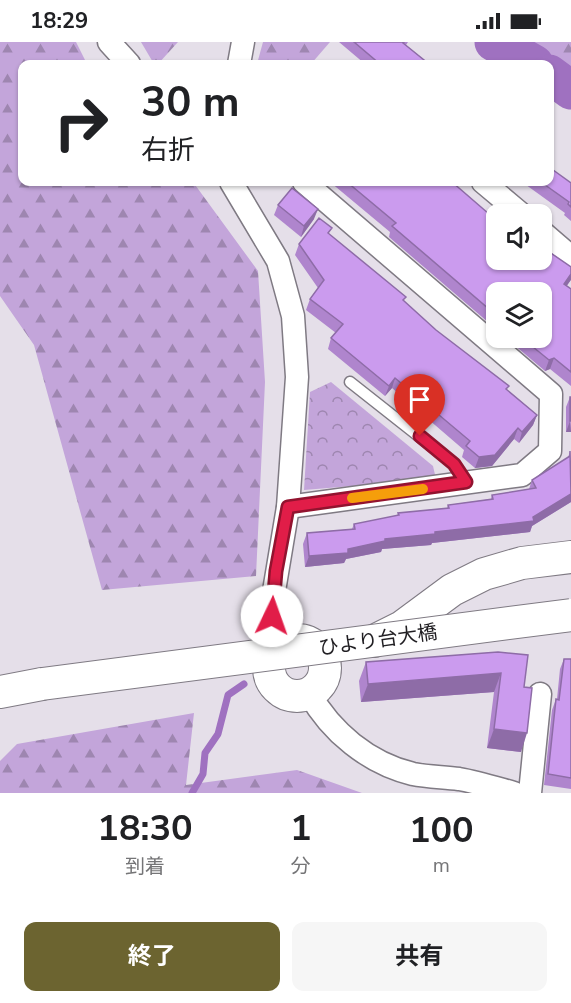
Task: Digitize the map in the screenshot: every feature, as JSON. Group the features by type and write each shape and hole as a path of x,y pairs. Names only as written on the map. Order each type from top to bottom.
{"street":[{"path":"109,42 125,60"},
{"path":"240,60 243,42"},
{"path":"233,186 278,261 292,316 297,376 288,507 272,603 273,630 278,647"},
{"path":"288,507 522,475 550,451 551,394 309,186"},
{"path":"488,186 509,204"},
{"path":"552,241 571,257"},
{"path":"322,657 366,646 402,627 452,590 484,574 522,563 571,557"},
{"name":"ひより台大橋","path":"0,692 42,684 571,615"},
{"path":"294,640 303,641 318,650 322,657 323,676 320,684 309,693 295,696 286,694 272,682 269,663 278,647 294,640"},
{"path":"309,693 331,726 349,743 380,760 413,774 461,780 514,793"},
{"path":"530,793 540,694"}],"lane":[{"path":"350,382 454,464 466,482"}],"green space":[{"path":"0,42 76,42 85,60 18,60 18,186 196,186 258,271 265,382 256,576 102,590 34,345 0,296"},
{"path":"141,42 178,42 162,60 152,60"},
{"path":"263,42 330,42 314,60 258,60"},
{"path":"524,42 571,42 571,78 554,65 554,60 548,60"},
{"path":"331,382 433,466 436,479 304,490 310,392"},
{"path":"194,713 186,785 297,770 362,793 0,793 0,761 17,744"}],"building":[{"path":"354,42 404,42 424,60 375,60"},
{"path":"554,171 571,183 571,207 569,202 547,186 554,186"},
{"path":"352,186 457,186 486,211 486,270 552,270 552,254 571,267 571,274 564,284 571,289 571,372 554,358 549,360 534,348 552,348 552,282 486,282 486,306 392,226 396,223"},
{"path":"292,188 318,209 304,226 278,205"},
{"path":"319,218 332,228 328,233 406,297 403,300 436,330 509,386 506,389 537,415 522,432 518,428 495,455 479,457 466,446 470,441 395,378 389,386 331,338 343,324 310,299 324,280 299,244"},
{"path":"571,397 571,421 570,421"},
{"path":"570,451 571,494 533,517 534,521 385,539 385,541 348,549 348,553 309,556 307,533 355,529 354,524 399,515 398,513 449,508 448,505 493,499 492,495 536,488 532,480 570,456"},
{"path":"498,652 528,655 524,687 532,688 527,733 494,729 501,673 368,684 366,662"},
{"path":"564,659 571,659 571,778 548,774 556,699 559,700"}],"waterway":[{"path":"494,42 527,60"},
{"path":"554,78 571,90"},
{"path":"192,793 203,774 205,753 218,734 228,695 244,684"}],"slow traffic":[{"path":"352,498 423,489"}],"route":[{"path":"272,616 276,571 288,507 466,482 454,464 420,436"}]}
